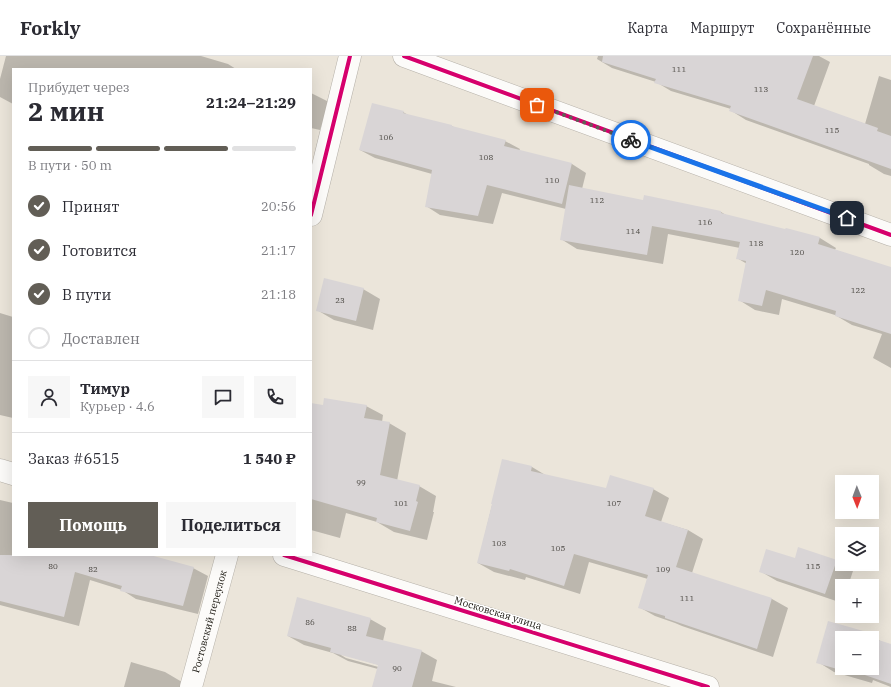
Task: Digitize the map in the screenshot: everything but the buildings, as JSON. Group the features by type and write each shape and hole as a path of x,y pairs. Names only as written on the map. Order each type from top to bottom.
{"street":[{"path":"312,211 350,56"},
{"path":"404,56 891,235"},
{"path":"0,470 12,474"},
{"name":"Ростовский переулок","path":"191,687 227,556"},
{"name":"Московская улица","path":"287,556 708,687"}],"cycle path":[{"path":"312,211 350,56"},
{"path":"404,56 891,235"},
{"path":"287,556 708,687"}],"way so far":[{"path":"537,105 631,140"}],"route":[{"path":"631,140 847,218"}]}
